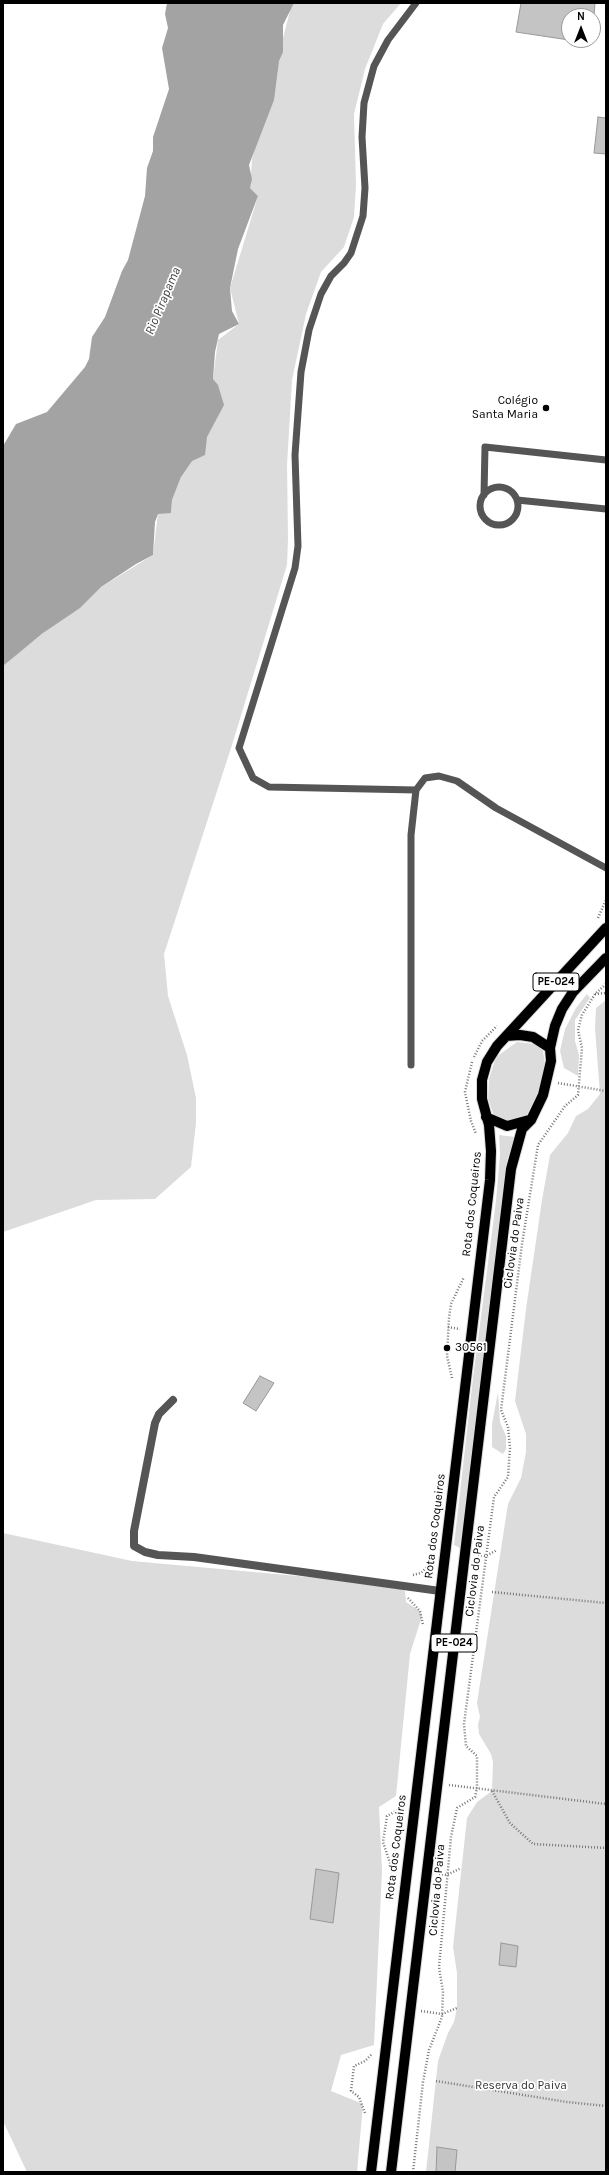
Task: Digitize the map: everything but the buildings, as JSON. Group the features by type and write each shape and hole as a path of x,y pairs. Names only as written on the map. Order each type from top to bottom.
{"main road":[{"name":"Rota dos Coqueiros","path":"371,2172 490,1180 491,1151 489,1125 482,1099 482,1080 487,1062 506,1036 606,928"},
{"name":"PE-024","path":"391,2172 411,2010 436,1783 511,1169 522,1129 531,1120 543,1095 551,1061 550,1048 555,1026 562,1009 573,992 606,958"},
{"path":"506,1036 520,1035 533,1037 550,1048"},
{"path":"486,1117 507,1126 531,1120"}],"street":[{"path":"173,1400 159,1414 155,1423 134,1531 134,1546 145,1552 158,1555 194,1557 440,1591"}],"lane":[{"path":"416,3 388,40 374,66 364,103 362,137 365,188 363,216 351,253 344,263 331,276 321,294 309,330 301,372 295,455 298,546 295,568 239,748 253,778 269,787 416,790"},
{"path":"484,494 493,488 505,488 515,495 518,512 511,522 493,525 483,518 480,506 484,494 485,447 606,460"},
{"path":"517,500 606,509"},
{"path":"410,1065 411,835 416,790 425,778 439,776 457,781 496,808 606,868"}],"path":[{"path":"580,1087 582,1048 578,1030 582,1015 595,994 606,984"},
{"path":"546,1081 606,1091"},
{"name":"Ciclovia do Paiva","path":"413,2172 423,2082 429,2050 442,2014 443,1992 440,1967 451,1837 457,1808 475,1797 477,1788 477,1756 466,1746 464,1724 494,1496 508,1477 510,1448 508,1428 501,1410 522,1244 538,1145 565,1106 578,1095 580,1087"},
{"path":"492,1592 606,1603"},
{"path":"436,1783 606,1804"},
{"path":"492,1791 510,1823 533,1844 606,1848"},
{"path":"411,2010 442,2014 457,2008"},
{"path":"436,2080 567,2102 606,2106"}],"green space":[{"path":"292,3 401,3 383,24 365,69 354,114 356,185 354,217 344,247 321,272 306,314 292,380 287,465 287,565 232,745 164,954 168,996 187,1055 196,1098 196,1123 191,1167 155,1199 96,1200 3,1232 3,665 101,587 153,555 158,513 171,513 172,500 213,379 218,340 239,324 230,288 258,196 250,188 252,159"},
{"path":"587,994 590,998 575,1020 575,1041 579,1055 578,1076 564,1068 560,1051 565,1029 576,1008"},
{"name":"Reserva do Paiva","path":"606,1000 606,2172 426,2172 438,2061 448,2033 454,2022 457,2008 457,1973 453,1947 467,1818 477,1802 492,1791 493,1762 491,1754 479,1734 478,1724 480,1717 477,1703 508,1504 521,1478 526,1452 526,1434 515,1401 526,1309 542,1200 550,1155 568,1133 576,1116 588,1109 600,1094 595,1028 596,1008"},
{"path":"517,1042 535,1044 543,1051 545,1064 539,1090 527,1115 513,1121 500,1120 493,1113 488,1099 489,1079 496,1057"},
{"path":"499,1135 515,1137 508,1157 460,1548 454,1545 473,1378 496,1201 500,1154"},
{"path":"498,1392 500,1422 506,1436 506,1449 503,1454 492,1447 492,1424"},
{"path":"3,1533 132,1561 397,1585 405,1591 406,1602 420,1611 422,1616 410,1654 396,1796 379,1807 382,1870 374,2045 341,2055 331,2091 363,2104 357,2172 27,2172 3,2121"}],"water":[{"name":"Rio Pirapama","path":"167,3 294,3 283,25 283,52 279,61 274,100 249,165 252,179 250,188 258,196 238,249 230,288 232,311 239,324 219,334 215,352 213,379 218,385 224,405 207,437 205,455 192,461 181,477 172,500 171,513 158,514 155,522 153,555 136,564 101,587 80,608 43,633 3,666 3,446 16,424 47,412 85,367 89,359 92,337 105,317 122,271 128,260 145,196 147,168 153,151 153,137 169,89 162,48 168,28 165,14"}],"place":[{"name":"Colégio Santa Maria","path":"546,408"},
{"name":"30561","path":"447,1348"}]}
